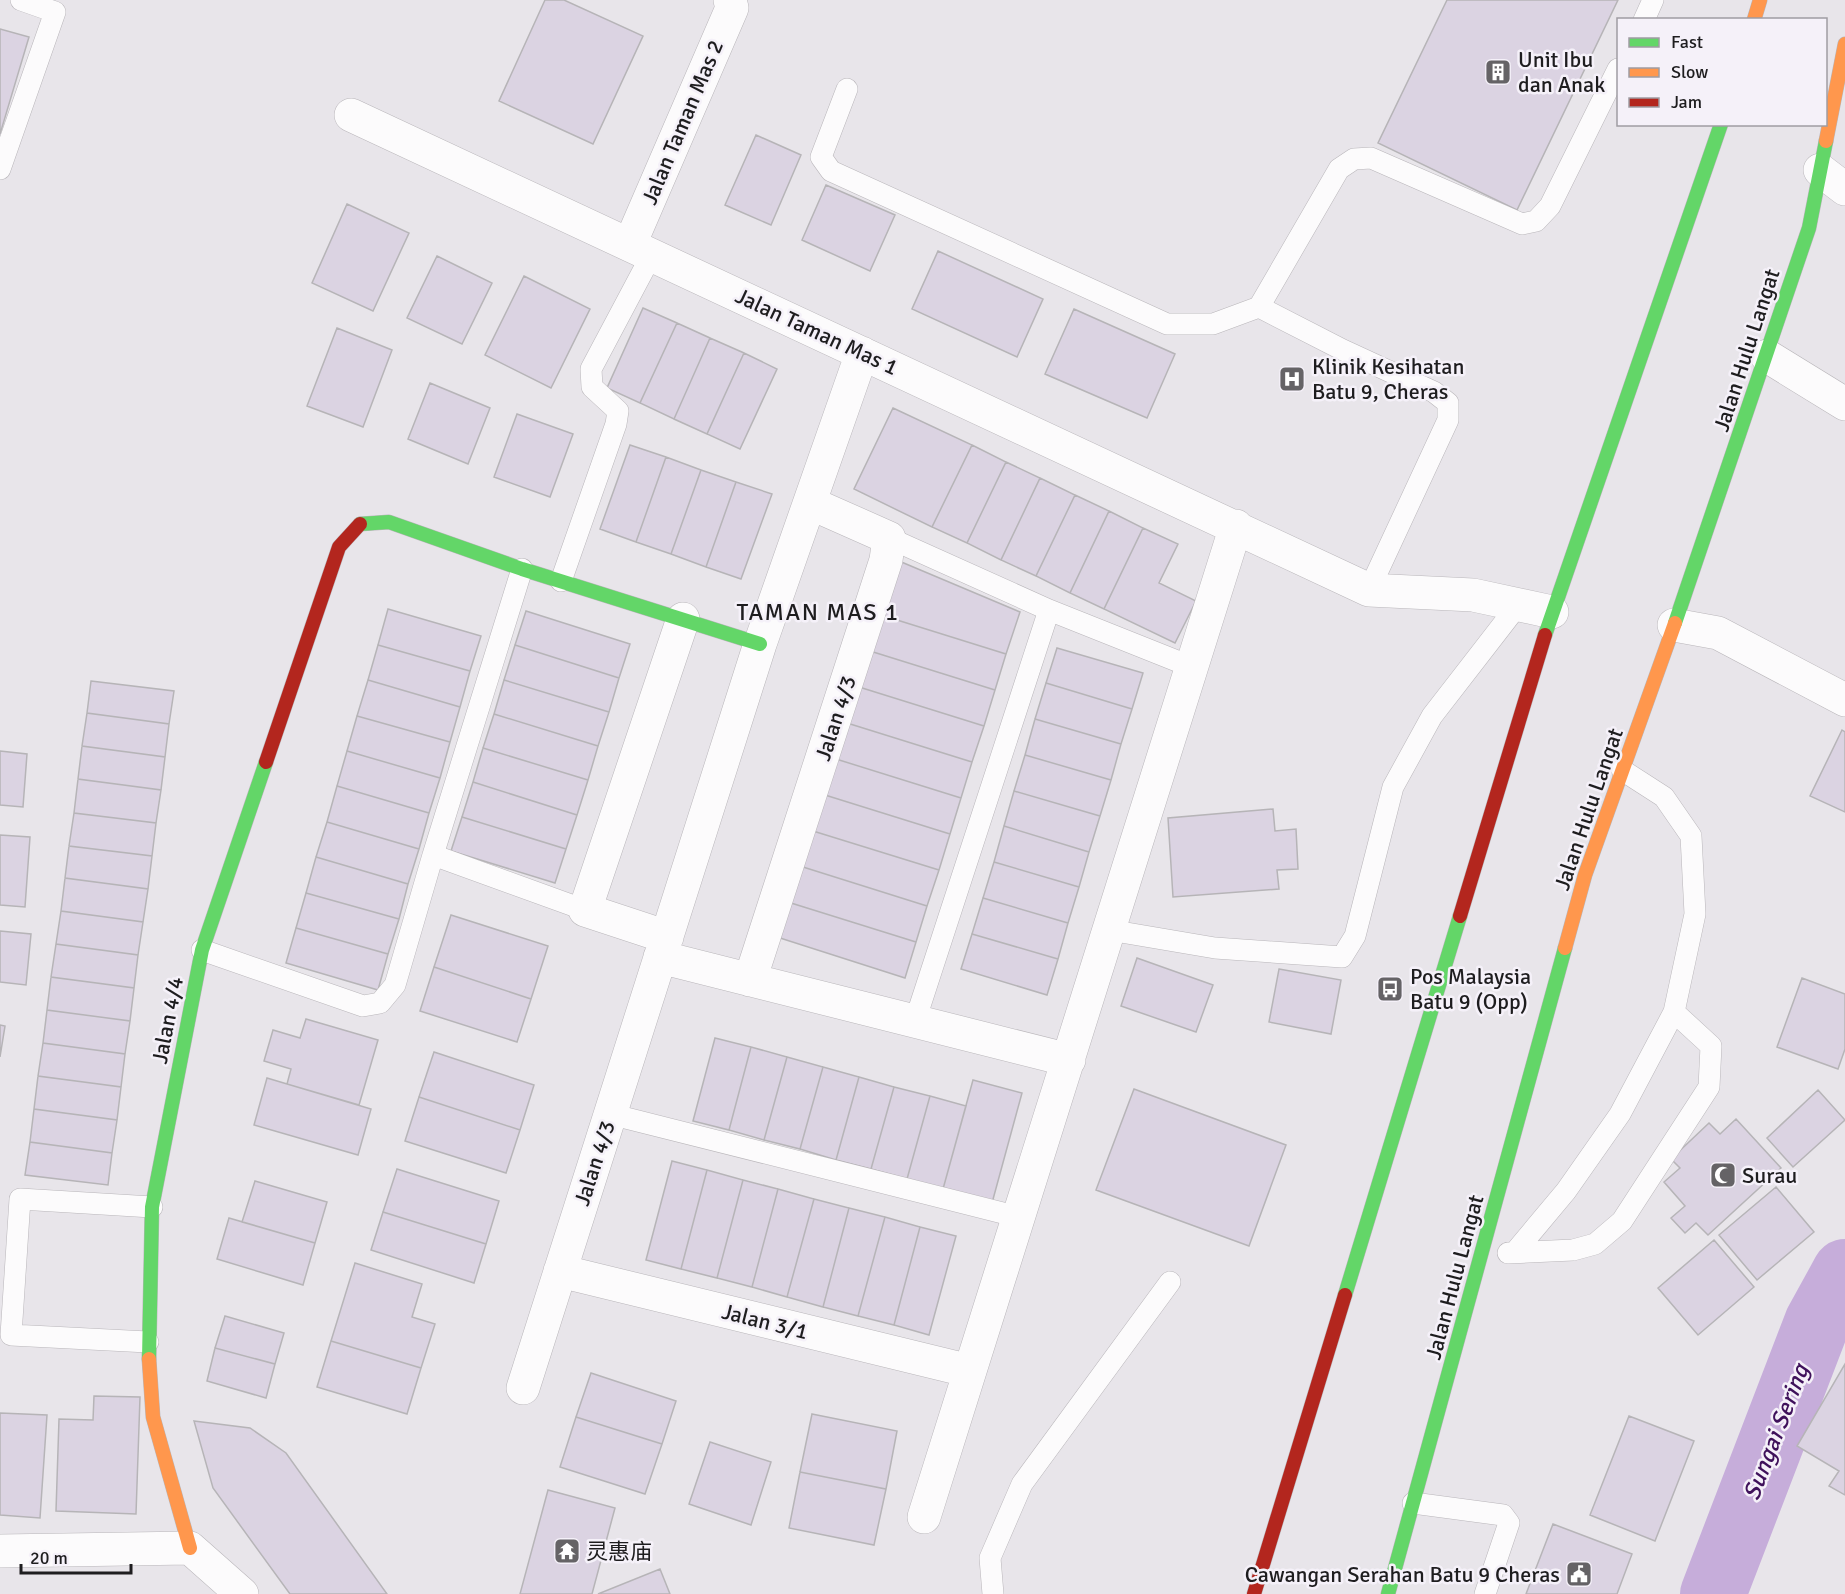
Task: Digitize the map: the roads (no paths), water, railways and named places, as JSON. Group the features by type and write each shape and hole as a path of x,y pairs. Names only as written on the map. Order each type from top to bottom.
{"main road":[{"path":"1755,18 1760,0"},
{"name":"Jalan Hulu Langat","path":"1388,1594 1585,875 1674,625 1809,228 1833,179 1845,44"},
{"path":"1254,1594 1552,612 1720,126"},
{"name":"Jalan 4/4","path":"190,1548 153,1416 148,1342 152,1207 202,950 339,547 361,523 388,522 522,569"},
{"path":"522,569 760,644"}],"street":[{"name":"Jalan Taman Mas 2","path":"641,249 732,8 730,0"},
{"name":"Jalan Taman Mas 1","path":"351,115 1369,590"},
{"name":"Jalan 4/3","path":"523,1388 760,644 862,353"},
{"path":"1767,356 1845,404"},
{"path":"810,503 889,538"},
{"path":"924,1517 1236,526"},
{"name":"Jalan 4/3","path":"750,980 886,560 889,538"},
{"path":"1369,590 1473,596 1552,612"},
{"path":"683,619 585,910 663,947 750,980 1068,1060"},
{"path":"1674,625 1718,633 1845,700"},
{"name":"Jalan 3/1","path":"560,1271 970,1371"},
{"path":"0,1551 190,1548 242,1594"}],"lane":[{"path":"0,169 55,12 21,0"},
{"path":"1645,18 1653,0"},
{"path":"847,89 821,157 831,171 1167,324 1214,324 1259,307 1339,169 1354,159 1371,158 1522,224 1536,221 1550,206 1617,71"},
{"path":"561,581 616,424 618,411 592,387 591,369 641,249"},
{"path":"1259,307 1343,350 1434,392 1448,403 1448,420 1369,590"},
{"path":"889,538 1049,610 1192,667"},
{"path":"202,950 363,1006 380,1003 395,985 522,569"},
{"path":"1109,930 1215,948 1342,957 1355,936 1393,787 1432,716 1518,605"},
{"path":"915,1021 1049,610"},
{"path":"1515,1252 1566,1191 1620,1114 1674,1012 1695,914 1691,836 1664,797 1623,770"},
{"path":"433,855 585,910"},
{"path":"1483,1254 1573,1250 1595,1244 1622,1221 1710,1088 1711,1046 1674,1012"},
{"path":"610,1114 1019,1217"},
{"path":"148,1342 11,1335 20,1199 152,1207"},
{"path":"993,1594 990,1558 1022,1484 1170,1282"},
{"path":"1413,1503 1503,1515 1509,1523 1485,1594"}],"waterway":[{"name":"Sungai Sering","path":"1713,1594 1817,1323 1845,1272"}],"place":[{"name":"Unit Ibu dan Anak","path":"1498,72"},
{"name":"Klinik Kesihatan Batu 9, Cheras","path":"1292,379"},
{"name":"Pos Malaysia Batu 9 (Opp)","path":"1390,989"},
{"name":"Surau","path":"1723,1175"},
{"name":"灵惠庙","path":"567,1551"},
{"name":"Cawangan Serahan Batu 9 Cheras","path":"1579,1574"}],"district":[{"name":"TAMAN MAS 1","path":"818,612"}]}
